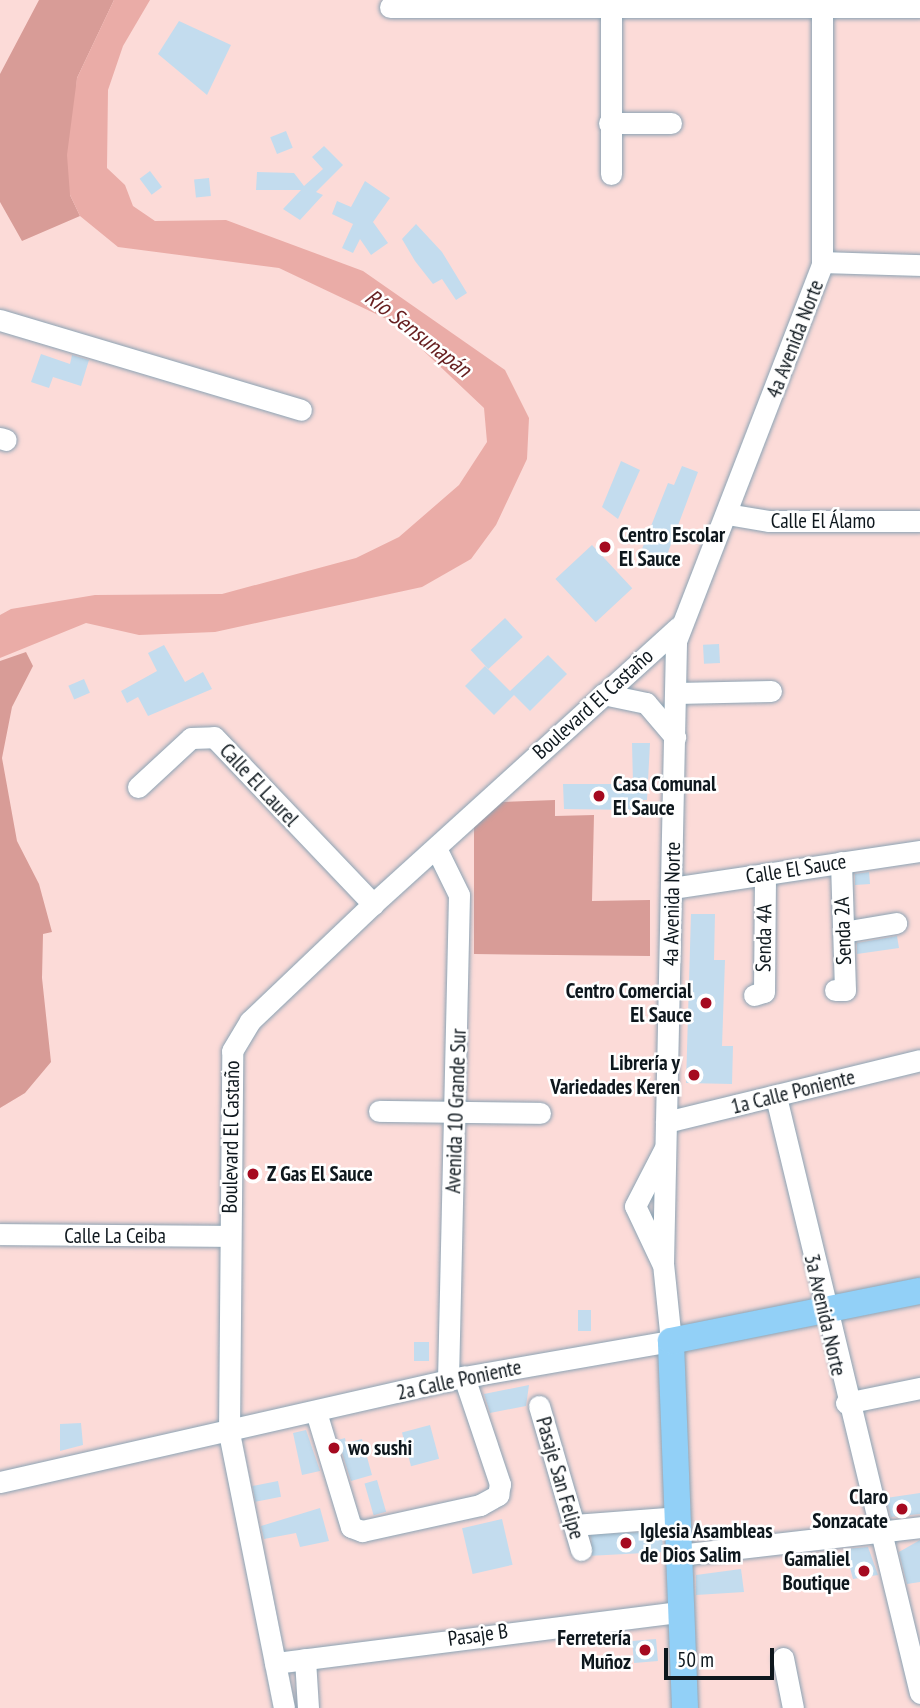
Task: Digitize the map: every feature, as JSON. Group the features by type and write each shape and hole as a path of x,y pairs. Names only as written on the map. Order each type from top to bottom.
{"main road":[{"name":"2a Calle Poniente","path":"671,1341 822,1307 920,1291"},
{"name":"4a Avenida Norte","path":"671,1341 685,1708"}],"street":[{"path":"390,7 822,3 920,7"},
{"name":"4a Avenida Norte","path":"671,1341 663,1264 678,627 727,514 823,262 822,3"},
{"path":"611,5 611,174"},
{"path":"609,123 671,122"},
{"path":"823,262 920,265"},
{"path":"0,320 301,410"},
{"name":"Calle El Álamo","path":"727,514 769,521 920,521"},
{"name":"Boulevard El Castaño","path":"285,1708 229,1432 230,1066 239,1035 373,904 678,627"},
{"path":"676,693 771,691"},
{"path":"603,694 646,703 675,737"},
{"name":"Calle El Laurel","path":"138,787 191,738 214,737 373,904"},
{"name":"Avenida 10 Grande Sur","path":"436,848 458,895 456,1379"},
{"name":"Calle El Sauce","path":"672,888 920,851"},
{"name":"Senda 2A","path":"835,990 845,990 841,862"},
{"name":"Senda 4A","path":"754,995 764,992 765,874"},
{"path":"843,932 896,923"},
{"name":"1a Calle Poniente","path":"666,1122 920,1060"},
{"name":"3a Avenida Norte","path":"776,1097 822,1307 920,1693"},
{"path":"379,1111 540,1113"},
{"path":"663,1264 635,1206 666,1146"},
{"name":"Calle La Ceiba","path":"0,1234 230,1236"},
{"name":"2a Calle Poniente","path":"0,1482 456,1379 671,1341"},
{"path":"316,1412 351,1528 362,1531 480,1505 498,1495 500,1484 456,1379"},
{"path":"846,1403 920,1388"},
{"name":"Pasaje San Felipe","path":"539,1406 581,1549"},
{"path":"574,1525 677,1517"},
{"path":"679,1555 920,1527"},
{"name":"Pasaje B","path":"275,1663 681,1612"},
{"path":"783,1658 793,1708"},
{"path":"305,1659 308,1708"}],"shaded area":[{"path":"0,0 920,0 920,1708 0,1708"},
{"path":"39,0 114,0 77,78 70,195 80,216 22,241 0,202 0,74"},
{"path":"26,652 33,666 12,707 2,758 17,841 39,884 52,932 43,934 42,978 51,1062 25,1093 0,1108 0,661"},
{"path":"555,800 555,816 594,815 592,901 650,900 650,956 474,954 474,825 500,802"}],"water":[{"name":"Río Sensunapán","path":"114,0 150,0 123,46 108,90 107,168 125,185 133,206 155,221 226,220 363,271 505,370 529,418 527,459 496,525 471,559 422,587 215,632 139,635 86,623 0,658 0,615 11,609 95,595 222,594 356,558 399,537 459,485 487,442 484,408 393,322 279,268 118,247 80,216 70,195 67,155 77,78"}],"building":[{"path":"179,21 231,45 207,95 158,54"},
{"path":"286,131 293,148 277,154 270,137"},
{"path":"324,146 343,165 316,192 323,195 300,220 283,209 301,190 256,190 257,172 294,173 304,186 323,169 312,157"},
{"path":"150,171 162,187 152,195 140,179"},
{"path":"209,178 211,196 196,197 194,180"},
{"path":"365,181 390,198 373,222 388,243 371,255 360,239 353,253 342,248 353,224 332,214 337,201 351,207"},
{"path":"416,224 442,252 467,293 456,300 442,279 433,284 402,239"},
{"path":"41,354 70,364 72,355 89,360 81,386 53,377 49,388 31,382"},
{"path":"621,461 640,470 618,519 602,507"},
{"path":"682,466 698,472 664,563 640,554 668,483 674,485"},
{"path":"592,545 632,588 596,622 555,579"},
{"path":"505,618 523,637 488,669 471,650"},
{"path":"719,644 720,663 704,664 703,645"},
{"path":"164,645 185,682 203,672 212,689 148,716 138,697 127,703 121,691 157,671 148,653"},
{"path":"548,655 567,674 530,711 514,695 494,715 465,686 485,666 510,691"},
{"path":"84,679 90,693 74,699 68,686"},
{"name":"Casa Comunal El Sauce","path":"632,743 650,743 647,800 634,800 635,810 564,809 563,784 633,784"},
{"path":"869,872 870,884 855,885 855,874"},
{"name":"Centro Comercial El Sauce","path":"691,914 715,914 714,960 725,960 722,1046 733,1046 732,1084 686,1083"},
{"path":"897,936 899,948 857,954 857,943"},
{"path":"578,1310 591,1310 591,1331 578,1331"},
{"path":"414,1342 429,1342 429,1361 414,1361"},
{"path":"529,1385 526,1406 490,1413 484,1394"},
{"path":"81,1423 83,1445 60,1451 60,1424"},
{"path":"430,1425 439,1459 411,1466 402,1433"},
{"path":"306,1430 320,1471 302,1475 293,1433"},
{"path":"345,1438 346,1443 362,1439 372,1475 351,1481 338,1440"},
{"path":"377,1480 386,1512 374,1515 365,1484"},
{"path":"278,1481 281,1497 256,1502 252,1486"},
{"name":"Claro Sonzacate","path":"920,1493 920,1514 891,1517 886,1498"},
{"path":"320,1508 329,1541 300,1547 296,1533 264,1539 261,1526"},
{"path":"502,1519 513,1565 473,1574 462,1528"},
{"name":"Iglesia Asambleas de Dios Salim","path":"662,1531 663,1552 592,1556 591,1535"},
{"path":"920,1540 920,1582 907,1584 899,1552"},
{"path":"868,1547 878,1575 853,1579 845,1549"},
{"path":"741,1569 744,1592 696,1595 696,1575"},
{"name":"Ferretería Muñoz","path":"656,1639 658,1661 634,1663 632,1641"}],"place":[{"name":"Centro Escolar El Sauce","path":"605,547"},
{"name":"Casa Comunal El Sauce","path":"599,796"},
{"name":"Centro Comercial El Sauce","path":"706,1003"},
{"name":"Librería y Variedades Keren","path":"694,1075"},
{"name":"Z Gas El Sauce","path":"253,1174"},
{"name":"wo sushi","path":"334,1448"},
{"name":"Claro Sonzacate","path":"902,1509"},
{"name":"Iglesia Asambleas de Dios Salim","path":"626,1543"},
{"name":"Gamaliel Boutique","path":"864,1571"},
{"name":"Ferretería Muñoz","path":"645,1650"}]}
